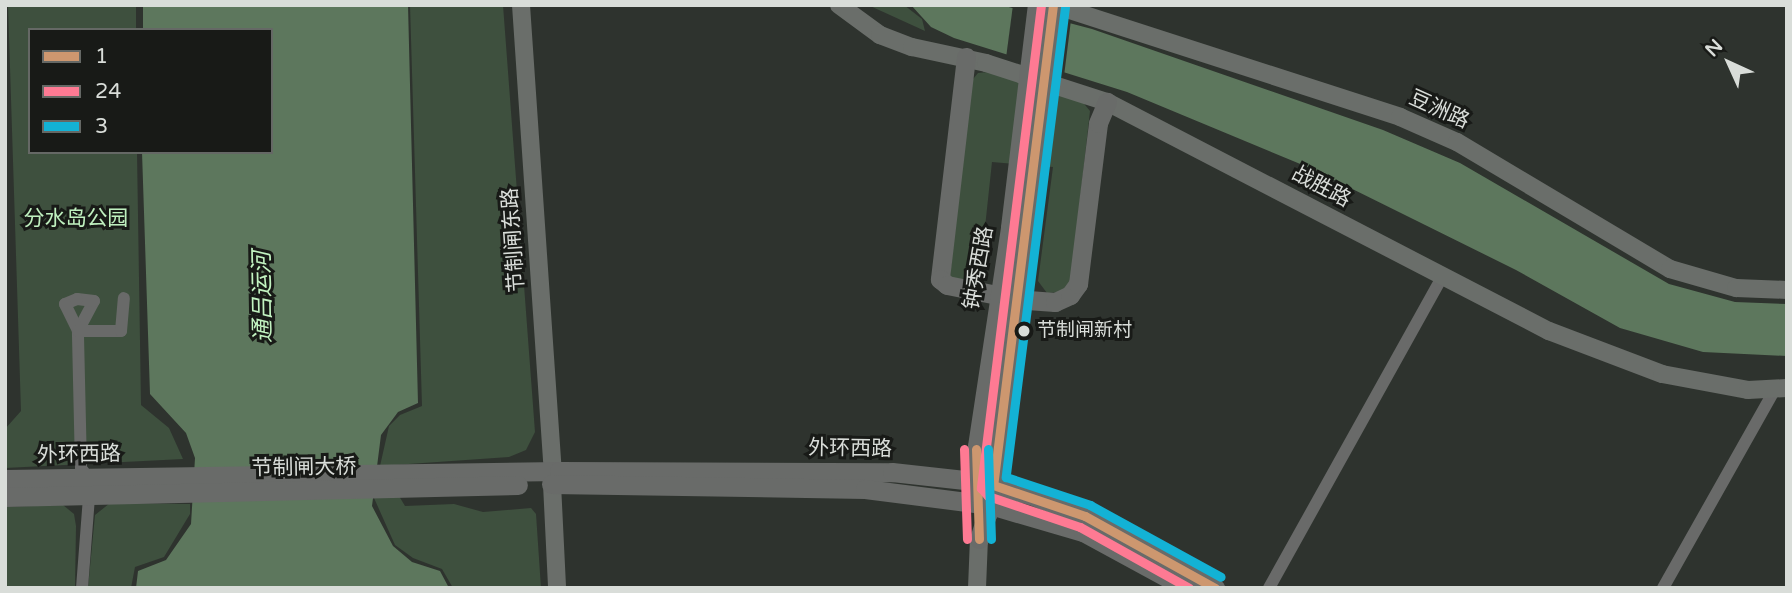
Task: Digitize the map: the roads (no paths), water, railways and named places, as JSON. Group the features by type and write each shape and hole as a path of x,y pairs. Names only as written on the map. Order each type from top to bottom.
{"main road":[{"name":"钟秀西路","path":"1017,227 1037,5"},
{"name":"钟秀西路","path":"982,504 1006,297 1053,5"},
{"path":"966,57 940,279 947,285 1006,297 1055,302 1070,295 1077,285 1098,123 1107,102"},
{"name":"外环西路","path":"460,480 846,471 984,483 1085,516 1215,588"},
{"name":"外环西路","path":"552,477 865,489 982,504 1083,532 1186,588"},
{"name":"外环西路","path":"5,479 88,487"},
{"name":"节制闸大桥","path":"152,486 460,480"},
{"name":"外环西路","path":"5,497 88,487 152,486"},
{"path":"979,539 982,504"}],"street":[{"name":"节制闸东路","path":"521,5 557,588"},
{"name":"战胜路","path":"839,5 880,34 966,57 1107,102 1549,331 1662,374 1748,390 1781,388"},
{"name":"豆洲路","path":"1053,5 1412,122 1457,142 1670,269 1736,288 1787,290"},
{"path":"1269,588 1443,276"},
{"path":"82,588 88,487 81,468 78,331 124,330 124,298"},
{"path":"1663,588 1781,388"},
{"path":"977,588 979,539"}],"water":[{"name":"通吕运河","path":"143,5 408,5 418,403 398,412 381,435 372,506 393,546 412,562 440,571 449,588 136,588 138,571 166,560 191,524 195,458 186,433 150,394 142,154 273,154 273,28 143,28"},
{"path":"911,5 1001,5 1092,29 1383,130 1460,163 1669,284 1735,302 1787,304 1787,356 1703,352 1620,328 1516,270 1310,168 1127,92 954,38 931,27"}],"place":[{"name":"节制闸新村","path":"1024,331"}],"park label":[{"name":"分水岛公园","path":"76,219"}]}
